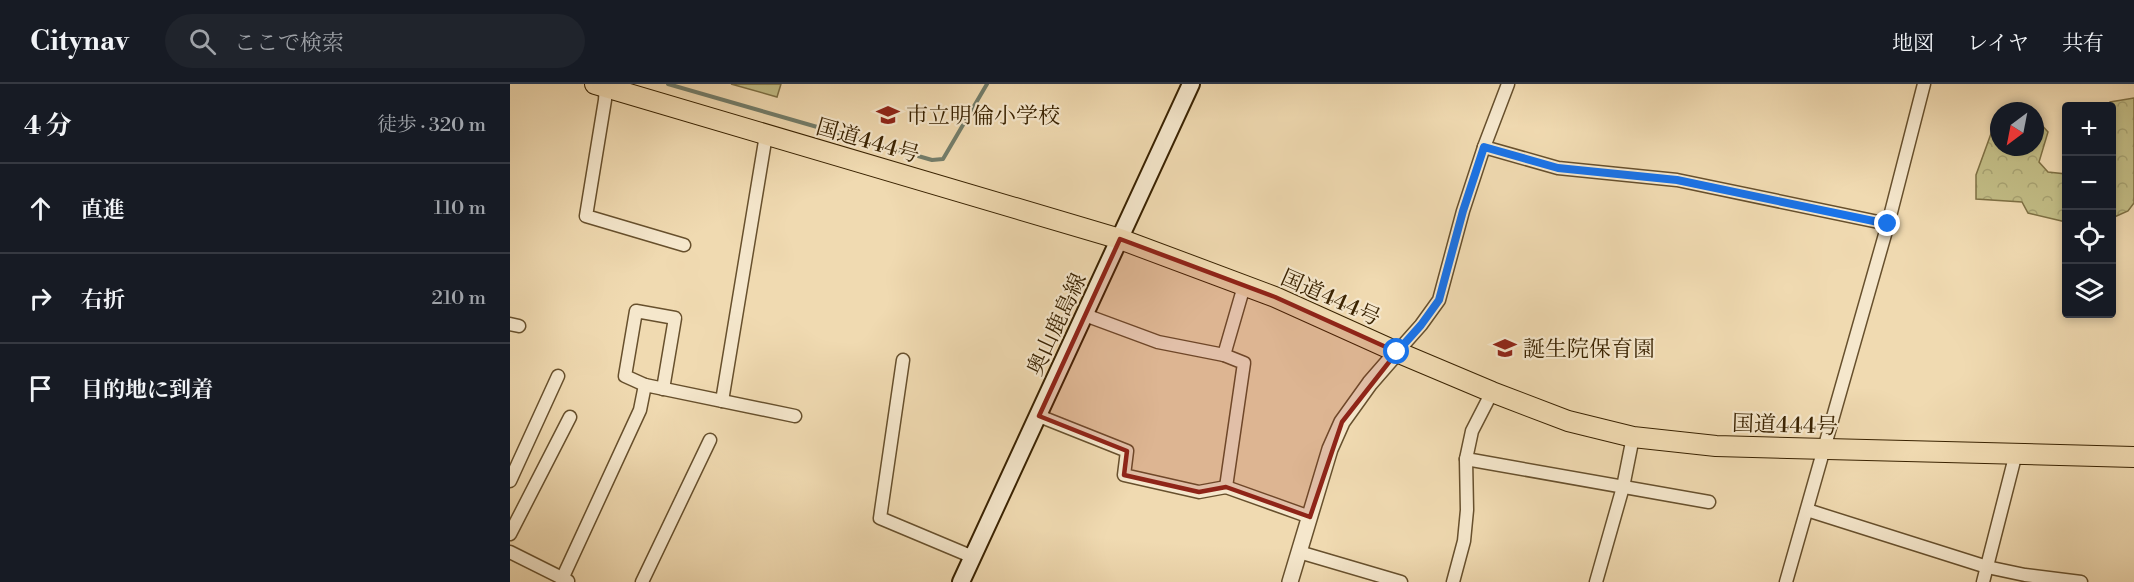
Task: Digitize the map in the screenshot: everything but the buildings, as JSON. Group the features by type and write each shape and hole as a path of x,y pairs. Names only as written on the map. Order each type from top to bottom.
{"highway":[{"name":"国道444号","path":"602,85 1120,239 1275,297 1397,352 1569,421 1633,436 1716,446 2134,457"}],"main road":[{"name":"奥山鹿島線","path":"961,582 1191,84"}],"street":[{"path":"1290,582 1330,449 1342,422 1370,383 1421,325 1439,300 1463,211 1508,84"},
{"path":"1786,582 1888,224 1924,84"},
{"path":"602,85 605,100 586,216 684,245"},
{"path":"722,401 766,135"},
{"path":"1484,147 1558,168 1677,180 1888,224"},
{"path":"1224,355 1244,286"},
{"path":"663,389 675,318 636,310 625,376 645,385 663,389 795,416"},
{"path":"1085,315 1158,342 1224,355 1244,363 1226,488"},
{"path":"903,360 880,518 973,557"},
{"path":"510,481 558,376"},
{"path":"510,552 566,580 640,410 645,385"},
{"path":"1453,582 1465,531 1466,459 1472,431 1492,392"},
{"path":"1039,416 1127,451 1124,475 1199,492 1226,488 1310,517"},
{"path":"510,534 570,417"},
{"path":"1596,582 1623,487 1633,436"},
{"path":"642,582 710,440"},
{"path":"1983,582 2016,453"},
{"path":"1466,459 1709,502"},
{"path":"1807,510 1987,567 2025,575 2081,582"},
{"path":"1299,552 1401,582"}],"highlighted area":[{"path":"1120,239 1275,297 1397,352 1342,422 1310,517 1226,487 1199,492 1124,475 1127,451 1039,416"}],"green space":[{"path":"731,84 781,84 777,97"},
{"path":"2134,98 2134,203 2128,211 2116,216 2116,102 2110,102"},
{"path":"2044,128 2048,132 2044,145"},
{"path":"1990,136 1990,156 2041,156 2039,162 2048,172 2062,174 2062,221 2028,213 2022,202 1976,199 1976,175"}],"waterway":[{"path":"668,84 932,160 943,159 987,84"}],"place":[{"name":"市立明倫小学校","path":"888,115"},
{"name":"誕生院保育園","path":"1505,348"}],"route":[{"path":"1397,352 1439,300 1463,211 1484,147 1558,168 1677,180 1888,224"}]}
